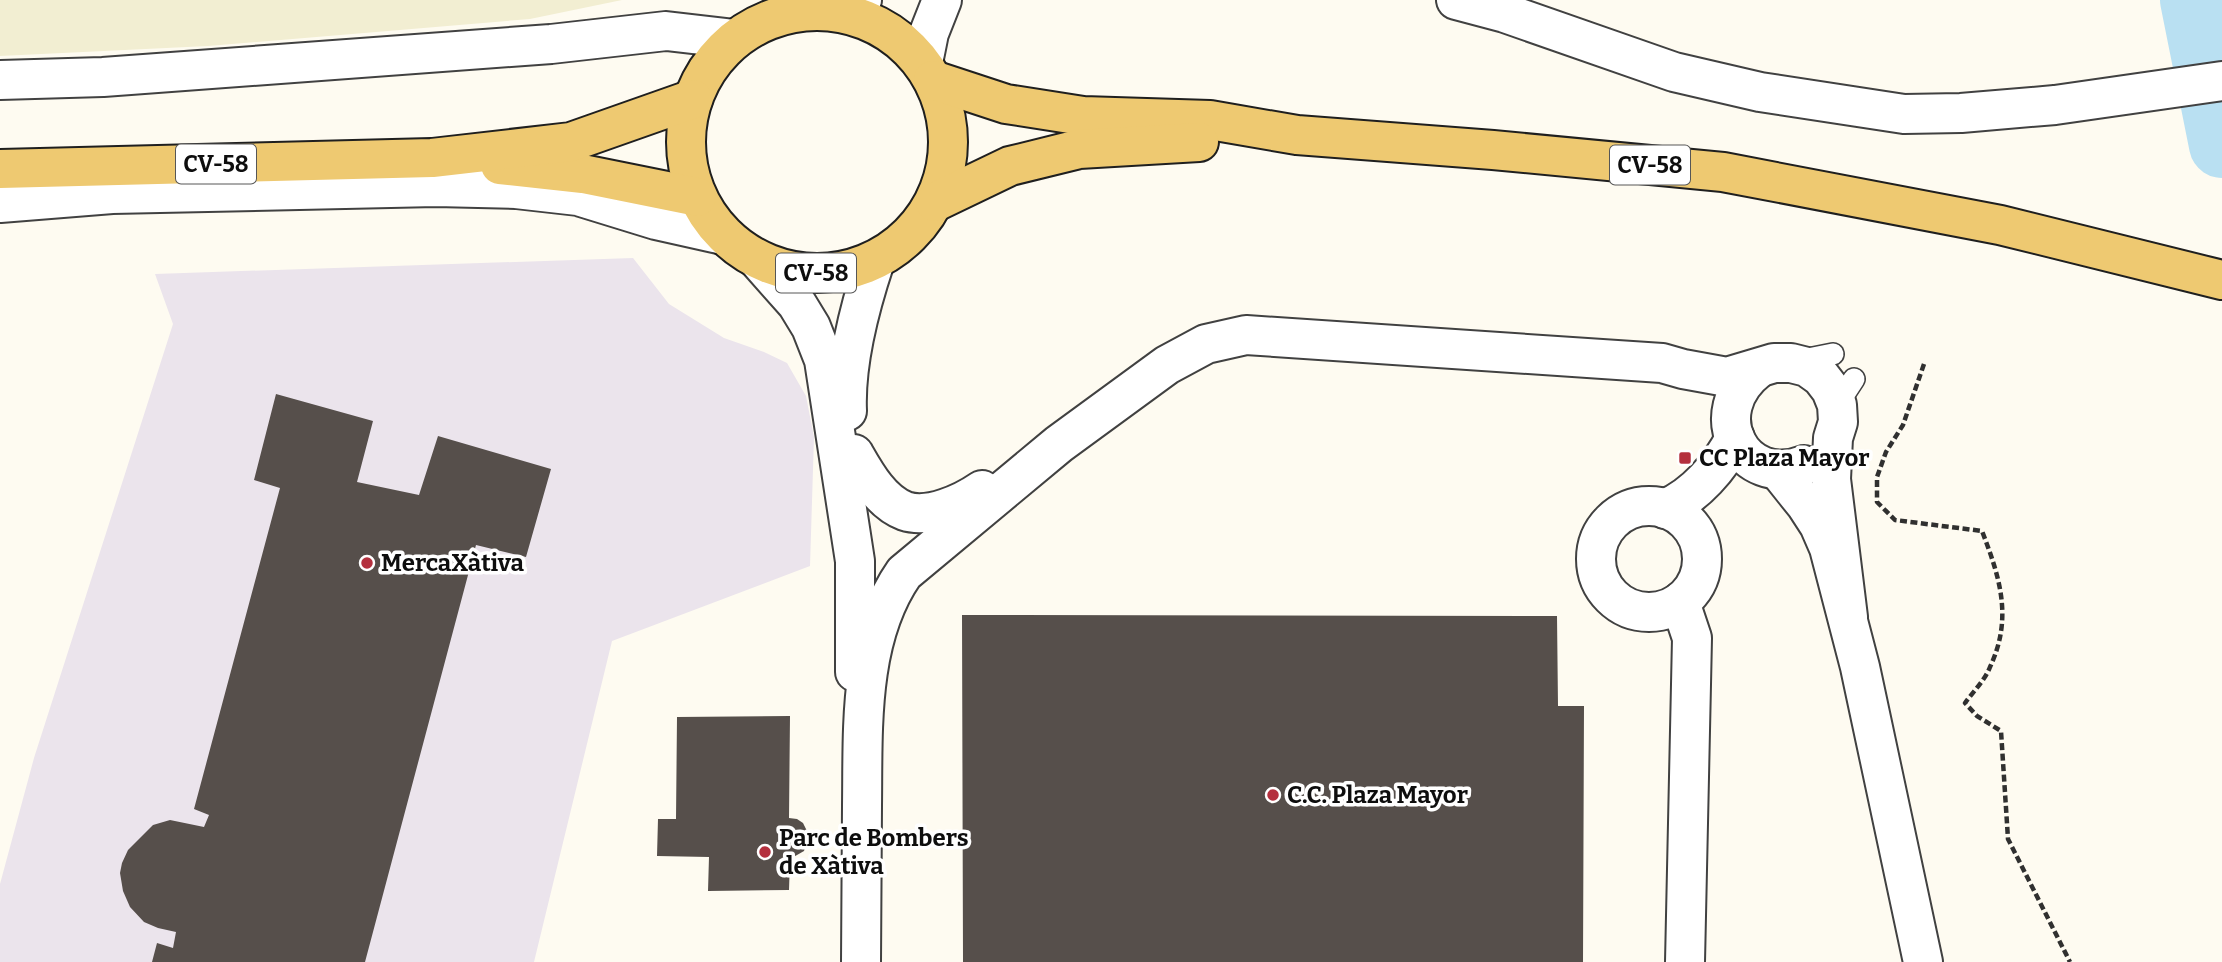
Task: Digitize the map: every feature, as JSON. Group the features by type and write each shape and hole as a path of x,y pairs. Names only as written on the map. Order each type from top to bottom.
{"main road":[{"name":"CV-58","path":"852,6 901,40 928,71 947,120 947,162 935,202 909,237 875,261 837,273 796,273 758,260 723,235 709,217 697,197 688,165 686,132 693,99 710,66 736,39 768,20 804,11 852,6"},
{"name":"CV-58","path":"928,71 1006,104 1083,116 1210,120 1297,135 1723,172 2000,225 2222,280"},
{"name":"CV-58","path":"0,169 432,158 571,142 693,99"},
{"name":"CV-58","path":"935,202 1010,166 1079,149 1297,135"},
{"name":"CV-58","path":"432,158 583,174 697,197"}],"street":[{"path":"928,71 929,33 942,0"},
{"path":"1456,0 1505,13 1674,72 1760,92 1905,114 1961,113 2055,105 2222,81"},
{"path":"0,80 130,75 551,44 666,32 736,39"},
{"path":"0,203 112,194 436,187 516,189 578,196 656,220 723,235"},
{"path":"758,260 797,304 811,327 824,360 860,533 871,553 872,653"},
{"path":"875,261 862,298 853,340 846,405 847,432 854,454 869,481 886,498 905,511 931,512 962,504 1059,443 1167,365 1206,344 1246,335 1662,363 1727,377 1774,366 1807,367 1821,377 1841,408 1831,479 1848,617"},
{"path":"1774,366 1744,380 1735,395 1751,446 1795,469 1810,463 1824,453 1841,408"},
{"path":"1683,369 1725,402 1751,446 1806,505 1829,548 1848,617 1923,962"},
{"path":"861,962 863,713 872,653 890,592 904,573 1059,443"},
{"path":"1680,520 1679,503 1725,459 1751,446"},
{"path":"854,454 860,533 855,561 853,665 863,713"},
{"path":"1652,506 1680,520 1700,545 1700,569 1691,590 1681,602 1651,612 1635,610 1622,605 1602,585 1595,558 1598,544 1604,531 1624,512 1637,507 1652,506"},
{"path":"860,533 889,554 936,547"},
{"path":"1681,602 1692,638 1685,962"},
{"path":"1635,610 1665,642 1677,660 1690,701"}],"lane":[{"path":"1774,366 1833,354"}],"path":[{"path":"1924,364 1903,425 1886,452 1877,477 1877,502 1895,520 1982,531 1999,574 2003,622 1990,668 1965,703 1977,716 2001,731 2008,839 2070,962"}],"shaded area":[{"path":"0,0 622,0 530,19 208,46 0,56"},
{"path":"633,258 669,304 724,338 787,363 806,396 814,437 810,566 612,641 534,962 0,962 0,884 34,758 173,324 155,274"}],"building":[{"path":"276,394 373,421 357,482 419,495 438,436 551,469 526,557 476,545 365,962 152,962 157,943 173,948 176,932 144,922 130,907 123,891 120,873 122,863 128,850 153,825 170,820 204,827 209,815 194,809 280,488 254,480"},
{"name":"C.C. Plaza Mayor","path":"962,615 1557,616 1558,706 1584,706 1583,962 963,962"},
{"path":"790,716 789,818 803,823 809,835 804,851 790,859 789,890 708,891 709,857 657,856 658,819 676,819 677,717"}],"waterway":[{"path":"2193,0 2222,145"}],"place":[{"name":"CC Plaza Mayor","path":"1685,458"},
{"name":"MercaXàtiva","path":"367,563"},
{"name":"C.C. Plaza Mayor","path":"1273,795"},
{"name":"Parc de Bombers de Xàtiva","path":"765,852"}]}
